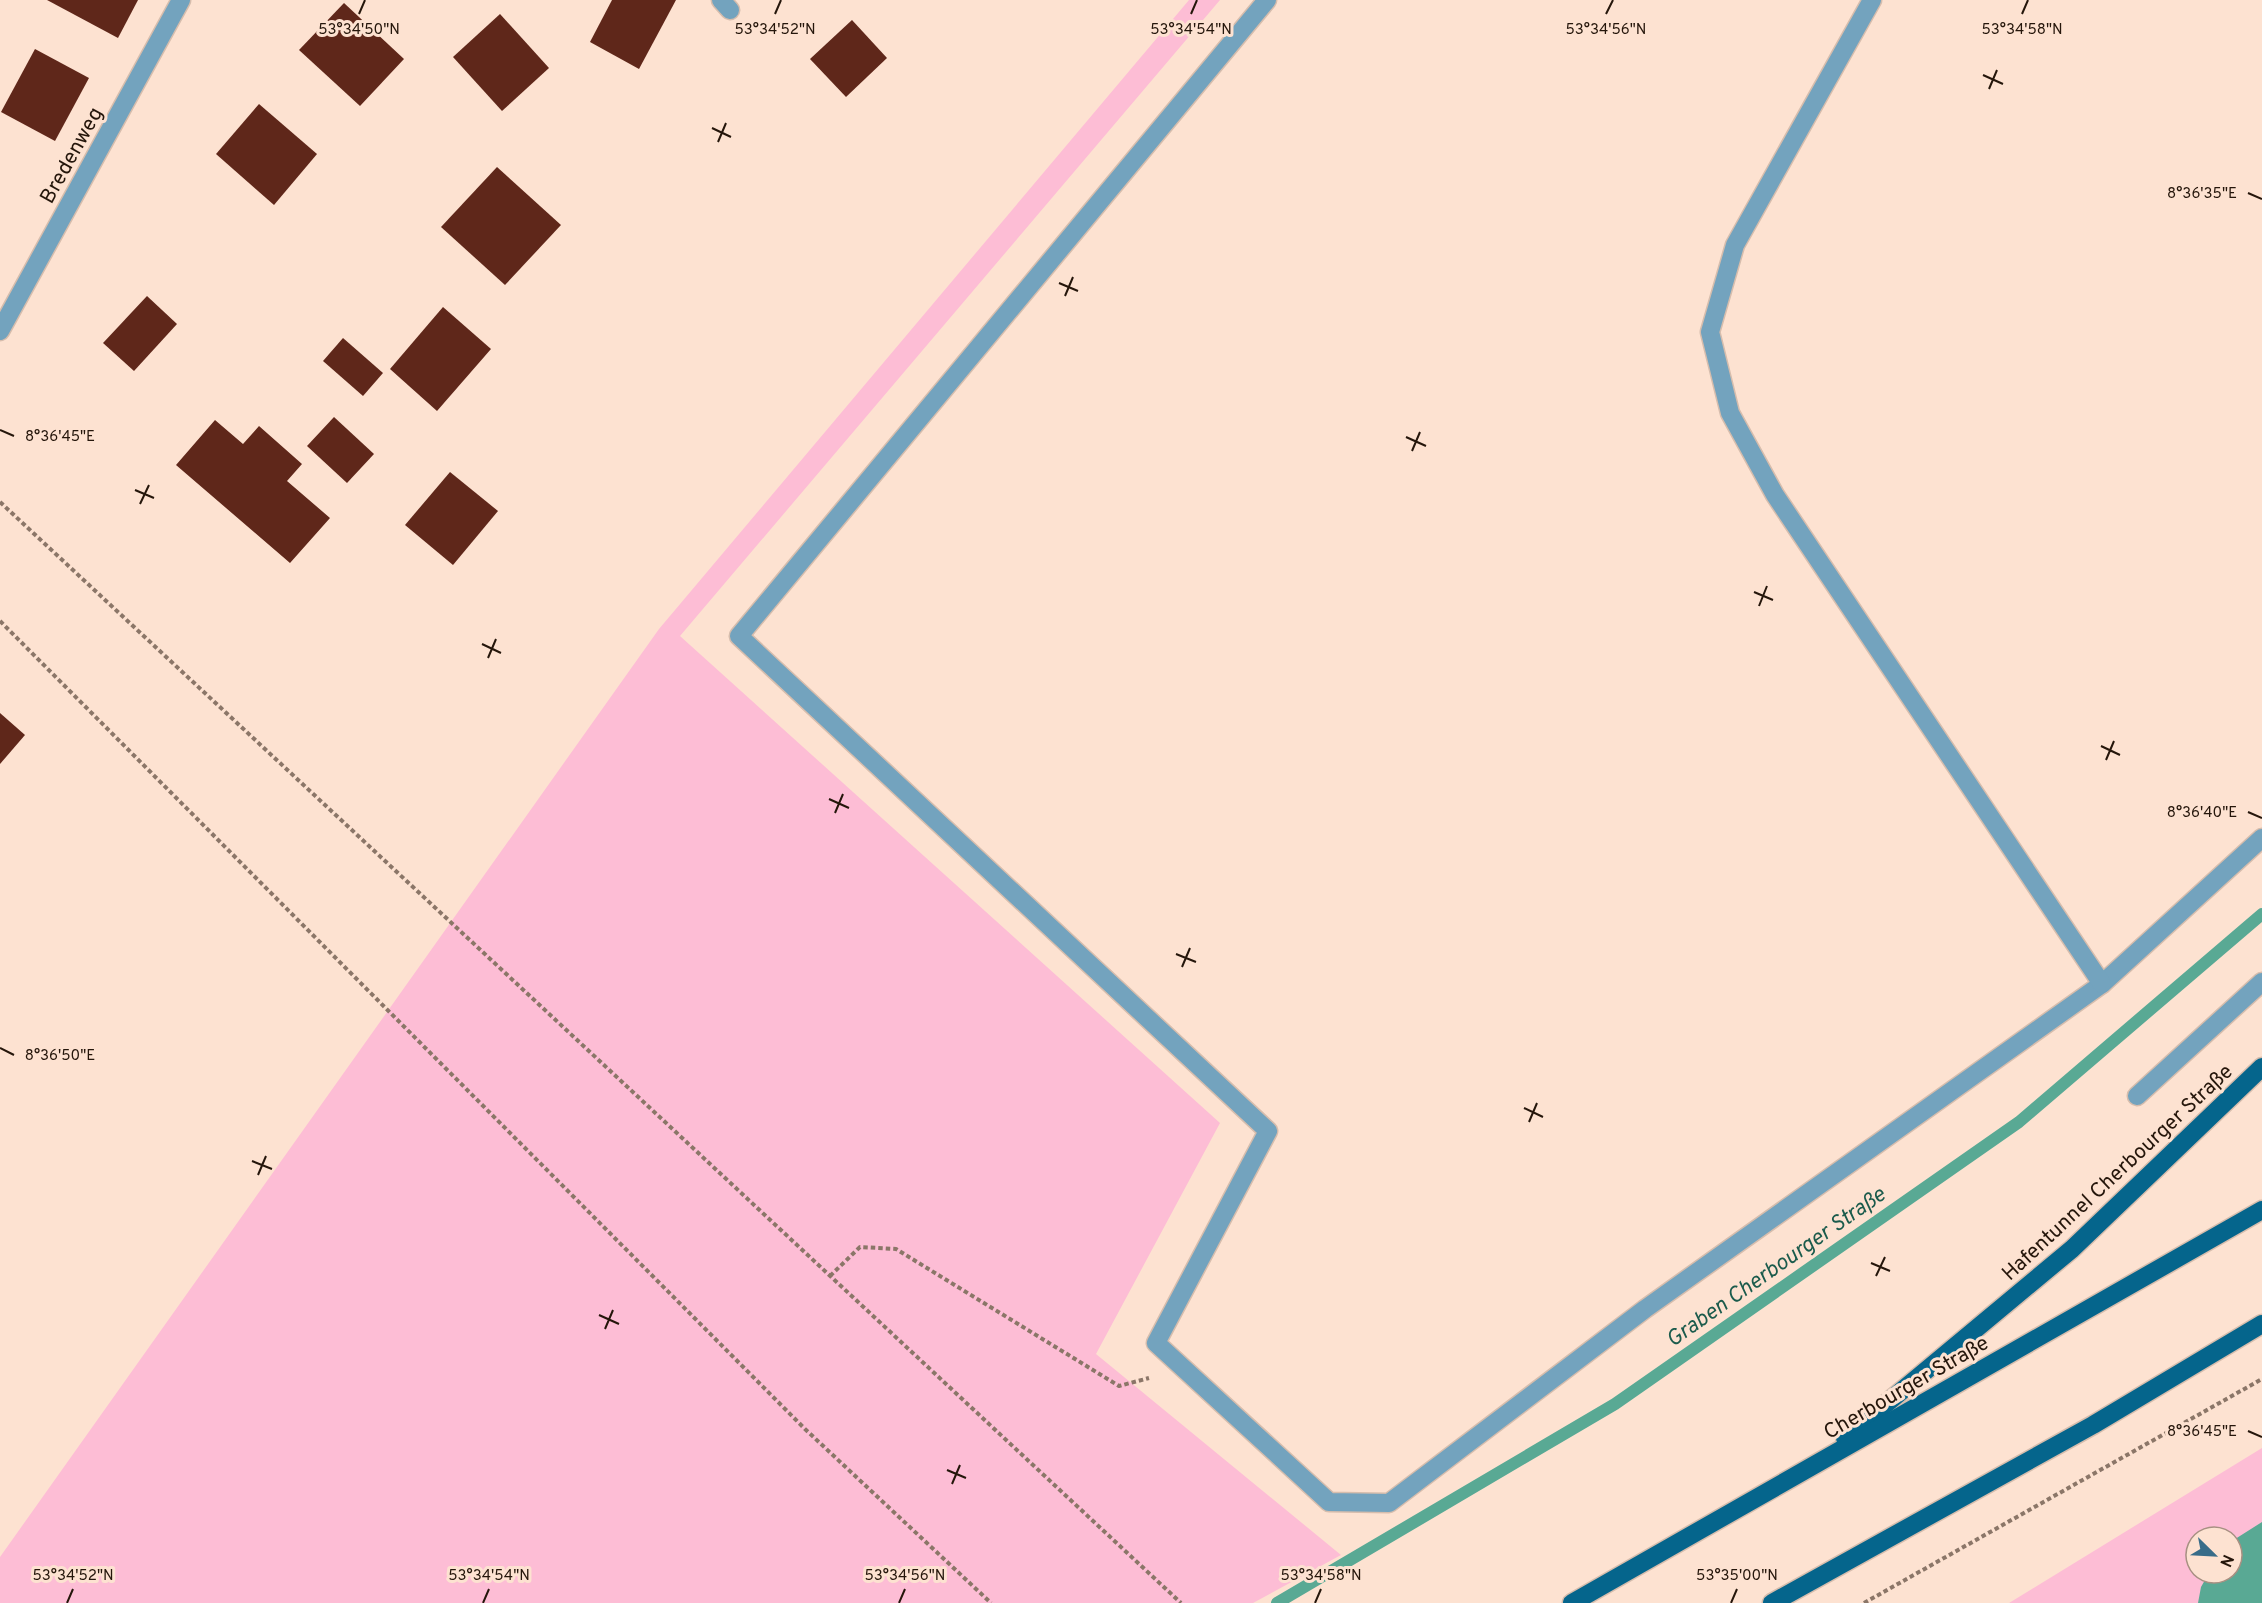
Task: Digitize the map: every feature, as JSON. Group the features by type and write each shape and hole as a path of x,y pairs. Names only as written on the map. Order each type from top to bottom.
{"main road":[{"name":"Hafentunnel Cherbourger Straße","path":"1807,1470 2072,1249 2262,1067"},
{"name":"Cherbourger Straße","path":"1572,1603 2262,1210"},
{"path":"1772,1603 2093,1425 2262,1324"}],"street":[{"name":"Bredenweg","path":"0,331 181,0"},
{"path":"1267,0 739,636 1268,1131 1156,1343 1329,1502 1389,1503 1645,1310 2102,984 2262,838"},
{"path":"1872,0 1735,245 1710,332 1730,413 1776,495 2102,984"},
{"path":"2137,1095 2262,982"}],"path":[{"path":"0,502 1181,1603"},
{"path":"0,621 806,1429 991,1603"},
{"path":"830,1276 860,1247 896,1249 1119,1386 1185,1369"},
{"path":"1864,1603 2262,1379"}],"shaded area":[{"path":"1189,0 1220,0 680,636 1220,1123 1096,1354 1341,1555 1253,1603 0,1603 0,1557 659,629"},
{"path":"2262,1448 2262,1603 2009,1603"}],"water":[{"path":"2262,1522 2262,1603 2198,1603 2202,1585 2244,1585 2244,1533"}],"building":[{"path":"47,0 138,0 118,38"},
{"path":"612,0 676,0 639,69 590,42"},
{"path":"344,3 404,59 360,106 299,50"},
{"path":"500,14 549,68 502,111 453,57"},
{"path":"852,20 887,58 846,97 810,59"},
{"path":"35,49 89,78 55,141 1,112"},
{"path":"259,104 317,154 274,205 216,154"},
{"path":"497,167 561,225 505,285 441,227"},
{"path":"147,296 177,324 134,371 103,343"},
{"path":"443,307 491,349 437,411 390,369"},
{"path":"343,338 383,373 363,396 323,361"},
{"path":"334,417 374,454 347,483 307,446"},
{"path":"215,420 243,444 259,426 302,464 287,481 330,518 290,563 176,465"},
{"path":"450,472 498,511 453,565 405,525"},
{"path":"0,713 25,735 0,764"}],"waterway":[{"name":"Graben Cherbourger Straße","path":"1277,1603 1615,1404 2019,1122 2262,914"}]}
